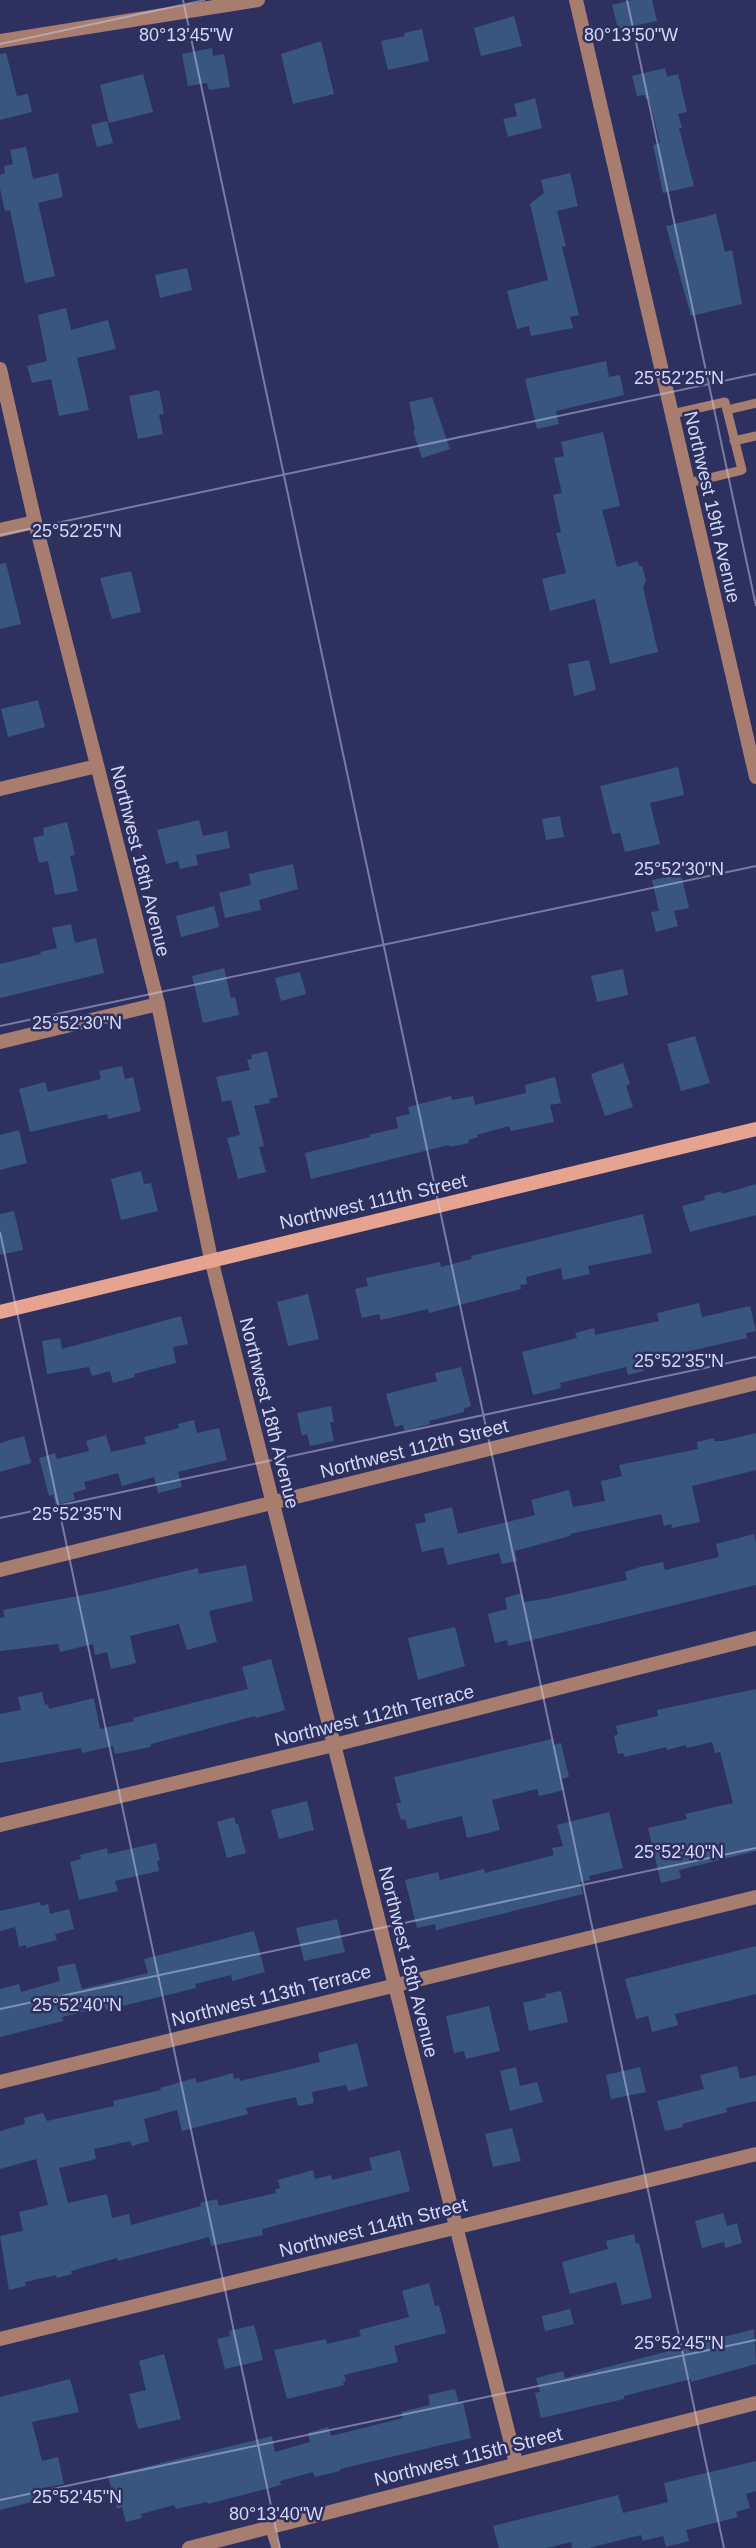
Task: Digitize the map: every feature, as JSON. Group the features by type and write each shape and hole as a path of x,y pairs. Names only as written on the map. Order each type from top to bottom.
{"street":[{"path":"0,41 258,0"},
{"name":"Northwest 19th Avenue","path":"576,0 756,777"},
{"name":"Northwest 18th Avenue","path":"0,369 35,522 158,1004 211,1259 516,2463"},
{"path":"0,530 35,522"},
{"path":"0,789 97,766"},
{"path":"0,1042 158,1004"},
{"name":"Northwest 111th Street","path":"0,1312 756,1129"},
{"name":"Northwest 112th Street","path":"0,1570 756,1383"},
{"name":"Northwest 112th Terrace","path":"0,1825 334,1745 756,1638"},
{"name":"Northwest 113th Terrace","path":"0,2082 756,1897"},
{"name":"Northwest 114th Street","path":"0,2339 756,2154"},
{"name":"Northwest 115th Street","path":"189,2548 756,2403"}],"lane":[{"path":"672,414 725,402 742,470 688,483"},
{"path":"727,410 756,403"},
{"path":"734,441 756,436"},
{"path":"269,2526 276,2548"}],"building":[{"path":"632,0 652,0 657,21 618,29 612,5"},
{"path":"514,16 522,46 481,56 474,28"},
{"path":"422,29 429,61 388,70 381,41"},
{"path":"321,41 334,94 293,104 281,54"},
{"path":"212,48 213,56 224,54 230,87 209,90 207,83 188,86 182,54"},
{"path":"6,53 17,96 28,94 32,112 0,120 0,54"},
{"path":"665,68 667,77 678,74 687,112 678,114 682,128 679,128 694,186 663,193 653,145 660,143 649,98 646,99 645,95 637,96 632,76"},
{"path":"143,74 153,112 109,123 100,85"},
{"path":"535,98 542,128 508,137 503,119 517,116 514,104"},
{"path":"107,121 113,143 97,147 91,125"},
{"path":"26,147 33,179 58,173 63,197 38,203 55,276 25,283 10,210 5,211 0,175 5,173 4,166 13,164 10,150"},
{"path":"570,173 578,206 557,211 566,246 562,247 579,315 570,317 573,328 531,336 529,326 517,329 507,291 548,280 530,204 544,193 541,180"},
{"path":"716,214 725,252 732,250 742,304 691,316 666,226"},
{"path":"187,268 192,290 160,298 155,275"},
{"path":"66,308 71,330 108,320 116,349 77,358 89,410 59,416 51,379 32,383 27,366 47,361 38,315"},
{"path":"606,361 609,377 620,375 624,395 556,411 559,424 537,429 525,379"},
{"path":"159,390 164,414 159,415 163,434 138,439 129,396"},
{"path":"432,397 450,449 422,458 413,431 415,430 409,402"},
{"path":"603,432 620,506 602,510 617,567 638,561 639,566 642,566 646,581 643,587 658,652 610,664 595,599 550,611 542,579 566,573 556,533 561,532 553,495 562,493 554,458 564,456 561,442"},
{"path":"6,563 21,624 0,629 0,564"},
{"path":"131,571 141,612 112,619 100,578"},
{"path":"589,660 596,690 574,696 568,664"},
{"path":"38,700 45,727 8,737 1,709"},
{"path":"678,767 684,795 650,803 660,844 625,852 620,833 612,834 600,786"},
{"path":"560,816 564,837 546,840 542,819"},
{"path":"199,820 203,836 227,831 230,848 196,855 198,865 180,869 178,861 166,864 157,830"},
{"path":"67,822 75,855 70,856 78,891 55,895 48,861 39,863 33,838 44,835 43,828"},
{"path":"293,864 298,889 259,900 261,910 225,918 219,893 251,885 249,874"},
{"path":"681,874 689,908 674,911 678,926 656,932 651,912 659,911 652,880"},
{"path":"214,906 219,927 181,937 176,916"},
{"path":"71,924 75,943 96,938 104,973 0,998 0,964 57,948 52,928"},
{"path":"224,968 231,998 235,997 239,1015 203,1023 192,976"},
{"path":"623,969 628,995 597,1002 591,976"},
{"path":"300,972 306,994 281,1001 275,978"},
{"path":"695,1036 710,1083 681,1091 667,1044"},
{"path":"267,1051 278,1097 269,1099 270,1103 254,1106 264,1146 259,1147 266,1172 238,1179 227,1138 240,1135 231,1100 222,1102 216,1077 250,1070 247,1060 252,1059 251,1055"},
{"path":"623,1063 630,1084 626,1086 633,1107 605,1116 591,1074"},
{"path":"122,1066 125,1079 133,1077 141,1111 108,1119 107,1114 30,1132 19,1089 45,1082 48,1092 101,1079 99,1071"},
{"path":"555,1077 561,1103 550,1105 554,1122 511,1131 509,1126 477,1135 478,1137 468,1140 469,1143 449,1145 311,1179 305,1153 398,1128 396,1117 410,1114 408,1107 451,1096 452,1100 473,1096 475,1105 526,1093 525,1085"},
{"path":"19,1130 27,1163 0,1170 0,1135"},
{"path":"141,1171 144,1184 151,1183 158,1211 121,1220 111,1179"},
{"path":"756,1184 756,1215 690,1232 682,1206 705,1200 704,1196"},
{"path":"14,1211 23,1250 0,1255 0,1214"},
{"path":"643,1214 652,1253 588,1266 590,1274 563,1280 561,1268 526,1277 527,1284 520,1285 521,1289 429,1313 428,1309 381,1320 379,1314 362,1318 355,1289 368,1286 366,1278 440,1262 441,1267 472,1259 471,1256"},
{"path":"308,1294 319,1339 288,1346 277,1302"},
{"path":"699,1303 702,1317 750,1306 756,1331 746,1333 747,1338 650,1360 651,1364 642,1366 644,1371 628,1375 626,1367 560,1383 561,1388 533,1395 522,1352 577,1338 575,1333 594,1328 595,1335 659,1321 657,1313"},
{"path":"181,1316 188,1344 173,1347 176,1363 134,1374 135,1377 113,1383 110,1371 92,1376 89,1367 47,1374 42,1341 60,1338 62,1349"},
{"path":"461,1367 471,1406 464,1409 464,1412 429,1421 430,1424 404,1431 403,1425 395,1427 386,1394 437,1381 435,1373"},
{"path":"331,1406 334,1422 330,1422 334,1441 310,1446 307,1434 302,1436 297,1413"},
{"path":"194,1420 197,1433 219,1428 227,1460 178,1472 182,1487 158,1493 154,1477 122,1486 118,1473 84,1482 86,1489 73,1493 75,1500 56,1505 53,1495 49,1496 39,1458 55,1453 57,1459 89,1451 86,1441 106,1435 111,1452 146,1444 144,1437 179,1428 178,1424"},
{"path":"756,1433 756,1470 692,1486 700,1522 672,1528 671,1524 664,1526 661,1514 570,1534 515,1551 517,1561 502,1564 499,1553 448,1565 443,1547 422,1552 415,1524 426,1522 424,1514 452,1507 458,1534 535,1515 531,1500 569,1490 573,1507 605,1501 601,1481 622,1476 619,1465 698,1449 697,1442 714,1438 714,1441 723,1441"},
{"path":"24,1436 31,1463 0,1472 0,1443"},
{"path":"754,1534 756,1585 508,1646 507,1640 495,1643 488,1614 507,1609 505,1598 522,1593 524,1602 545,1599 627,1580 625,1572 640,1567 663,1562 665,1570 719,1557 716,1544"},
{"path":"246,1565 253,1601 209,1611 217,1642 187,1650 179,1624 130,1636 136,1663 111,1669 107,1652 95,1655 93,1644 60,1652 58,1644 0,1651 0,1618 5,1617 3,1610 104,1591 198,1568 199,1574"},
{"path":"455,1627 465,1666 418,1680 408,1638"},
{"path":"271,1659 285,1710 151,1744 151,1747 115,1754 113,1746 82,1753 81,1748 0,1763 0,1714 21,1710 18,1697 42,1692 45,1705 48,1704 49,1709 94,1698 100,1729 248,1689 242,1667"},
{"path":"756,1689 756,1851 679,1870 681,1878 661,1883 648,1828 687,1819 685,1814 733,1803 720,1752 715,1753 712,1742 687,1748 686,1745 667,1750 666,1747 625,1757 623,1753 618,1754 614,1736 618,1734 616,1726 658,1716 657,1710"},
{"path":"552,1739 553,1745 561,1743 569,1777 561,1779 564,1790 539,1796 537,1789 492,1800 500,1830 467,1838 462,1816 408,1829 405,1819 401,1820 396,1803 401,1803 394,1777"},
{"path":"307,1801 314,1830 279,1839 271,1810"},
{"path":"609,1812 623,1868 589,1876 590,1880 580,1882 583,1894 436,1930 435,1924 417,1928 405,1880 438,1872 440,1880 484,1869 485,1873 554,1855 552,1848 563,1846 557,1825"},
{"path":"234,1817 246,1853 227,1858 217,1822"},
{"path":"156,1843 160,1860 157,1861 159,1871 115,1881 118,1891 79,1900 70,1862 81,1859 80,1855 107,1848 108,1854"},
{"path":"40,1902 41,1906 48,1904 50,1914 69,1909 74,1929 55,1934 57,1940 26,1948 26,1945 19,1947 15,1927 0,1931 0,1911"},
{"path":"337,1919 345,1952 304,1961 296,1928"},
{"path":"254,1931 265,1972 232,1981 231,1975 195,1984 196,1988 106,2010 105,2007 62,2017 63,2021 0,2037 0,1989 19,1984 21,1992 60,1981 57,1967 75,1963 82,1989 148,1973 144,1959"},
{"path":"756,1946 756,1994 675,2014 678,2025 652,2032 648,2016 636,2019 625,1979"},
{"path":"561,1991 568,2022 529,2031 523,2003"},
{"path":"489,2006 500,2051 466,2059 464,2051 454,2053 446,2016"},
{"path":"357,2043 368,2086 348,2091 346,2085 312,2092 314,2103 298,2106 296,2097 246,2108 248,2114 182,2131 177,2110 144,2119 149,2141 132,2146 130,2141 94,2149 96,2159 59,2168 68,2203 107,2194 112,2218 129,2214 131,2225 217,2199 219,2206 276,2193 275,2190 280,2188 278,2180 313,2170 315,2179 331,2175 332,2180 372,2170 369,2158 400,2150 410,2191 262,2229 263,2235 211,2246 209,2237 118,2261 117,2258 71,2271 72,2274 57,2278 56,2275 25,2282 26,2286 9,2290 0,2236 23,2231 19,2212 48,2205 36,2159 0,2169 0,2131 25,2124 24,2118 43,2113 47,2121 114,2106 113,2101 161,2090 160,2088 195,2078 197,2083 233,2073 234,2079 239,2078 240,2081 320,2062 318,2053"},
{"path":"737,2066 740,2079 756,2075 756,2101 726,2108 727,2112 665,2131 657,2101 704,2089 700,2075"},
{"path":"516,2067 520,2086 537,2082 543,2102 510,2111 500,2071"},
{"path":"640,2067 646,2092 611,2099 606,2075"},
{"path":"512,2128 521,2161 493,2167 485,2134"},
{"path":"723,2213 727,2226 737,2223 742,2243 725,2248 724,2242 702,2248 695,2221"},
{"path":"634,2234 636,2244 639,2243 652,2298 622,2305 616,2282 570,2294 562,2262 608,2249 606,2241"},
{"path":"429,2283 435,2306 439,2305 446,2333 394,2346 398,2362 344,2375 344,2385 287,2399 274,2350 326,2339 327,2344 361,2336 359,2330 409,2317 402,2291"},
{"path":"570,2309 574,2324 545,2331 542,2316"},
{"path":"254,2325 263,2360 225,2369 217,2339 230,2336 229,2331"},
{"path":"754,2329 756,2364 541,2418 535,2393 540,2392 536,2378 563,2371 565,2378"},
{"path":"164,2354 181,2419 138,2429 129,2394 146,2390 139,2361"},
{"path":"70,2379 79,2412 32,2422 42,2461 58,2457 64,2484 45,2488 48,2498 0,2510 0,2397"},
{"path":"455,2389 459,2403 463,2402 471,2438 315,2477 313,2472 280,2481 281,2485 208,2504 207,2502 176,2509 174,2505 141,2514 142,2518 126,2522 122,2507 117,2509 108,2476 272,2436 275,2452 310,2442 308,2433 328,2427 331,2436 403,2418 401,2412 430,2405 428,2395"},
{"path":"756,2461 756,2491 746,2494 750,2508 736,2512 738,2517 686,2530 689,2541 666,2547 663,2536 643,2541 641,2535 589,2548 572,2548 571,2542 547,2548 499,2548 493,2526 618,2495 623,2513 668,2502 664,2483"}]}
